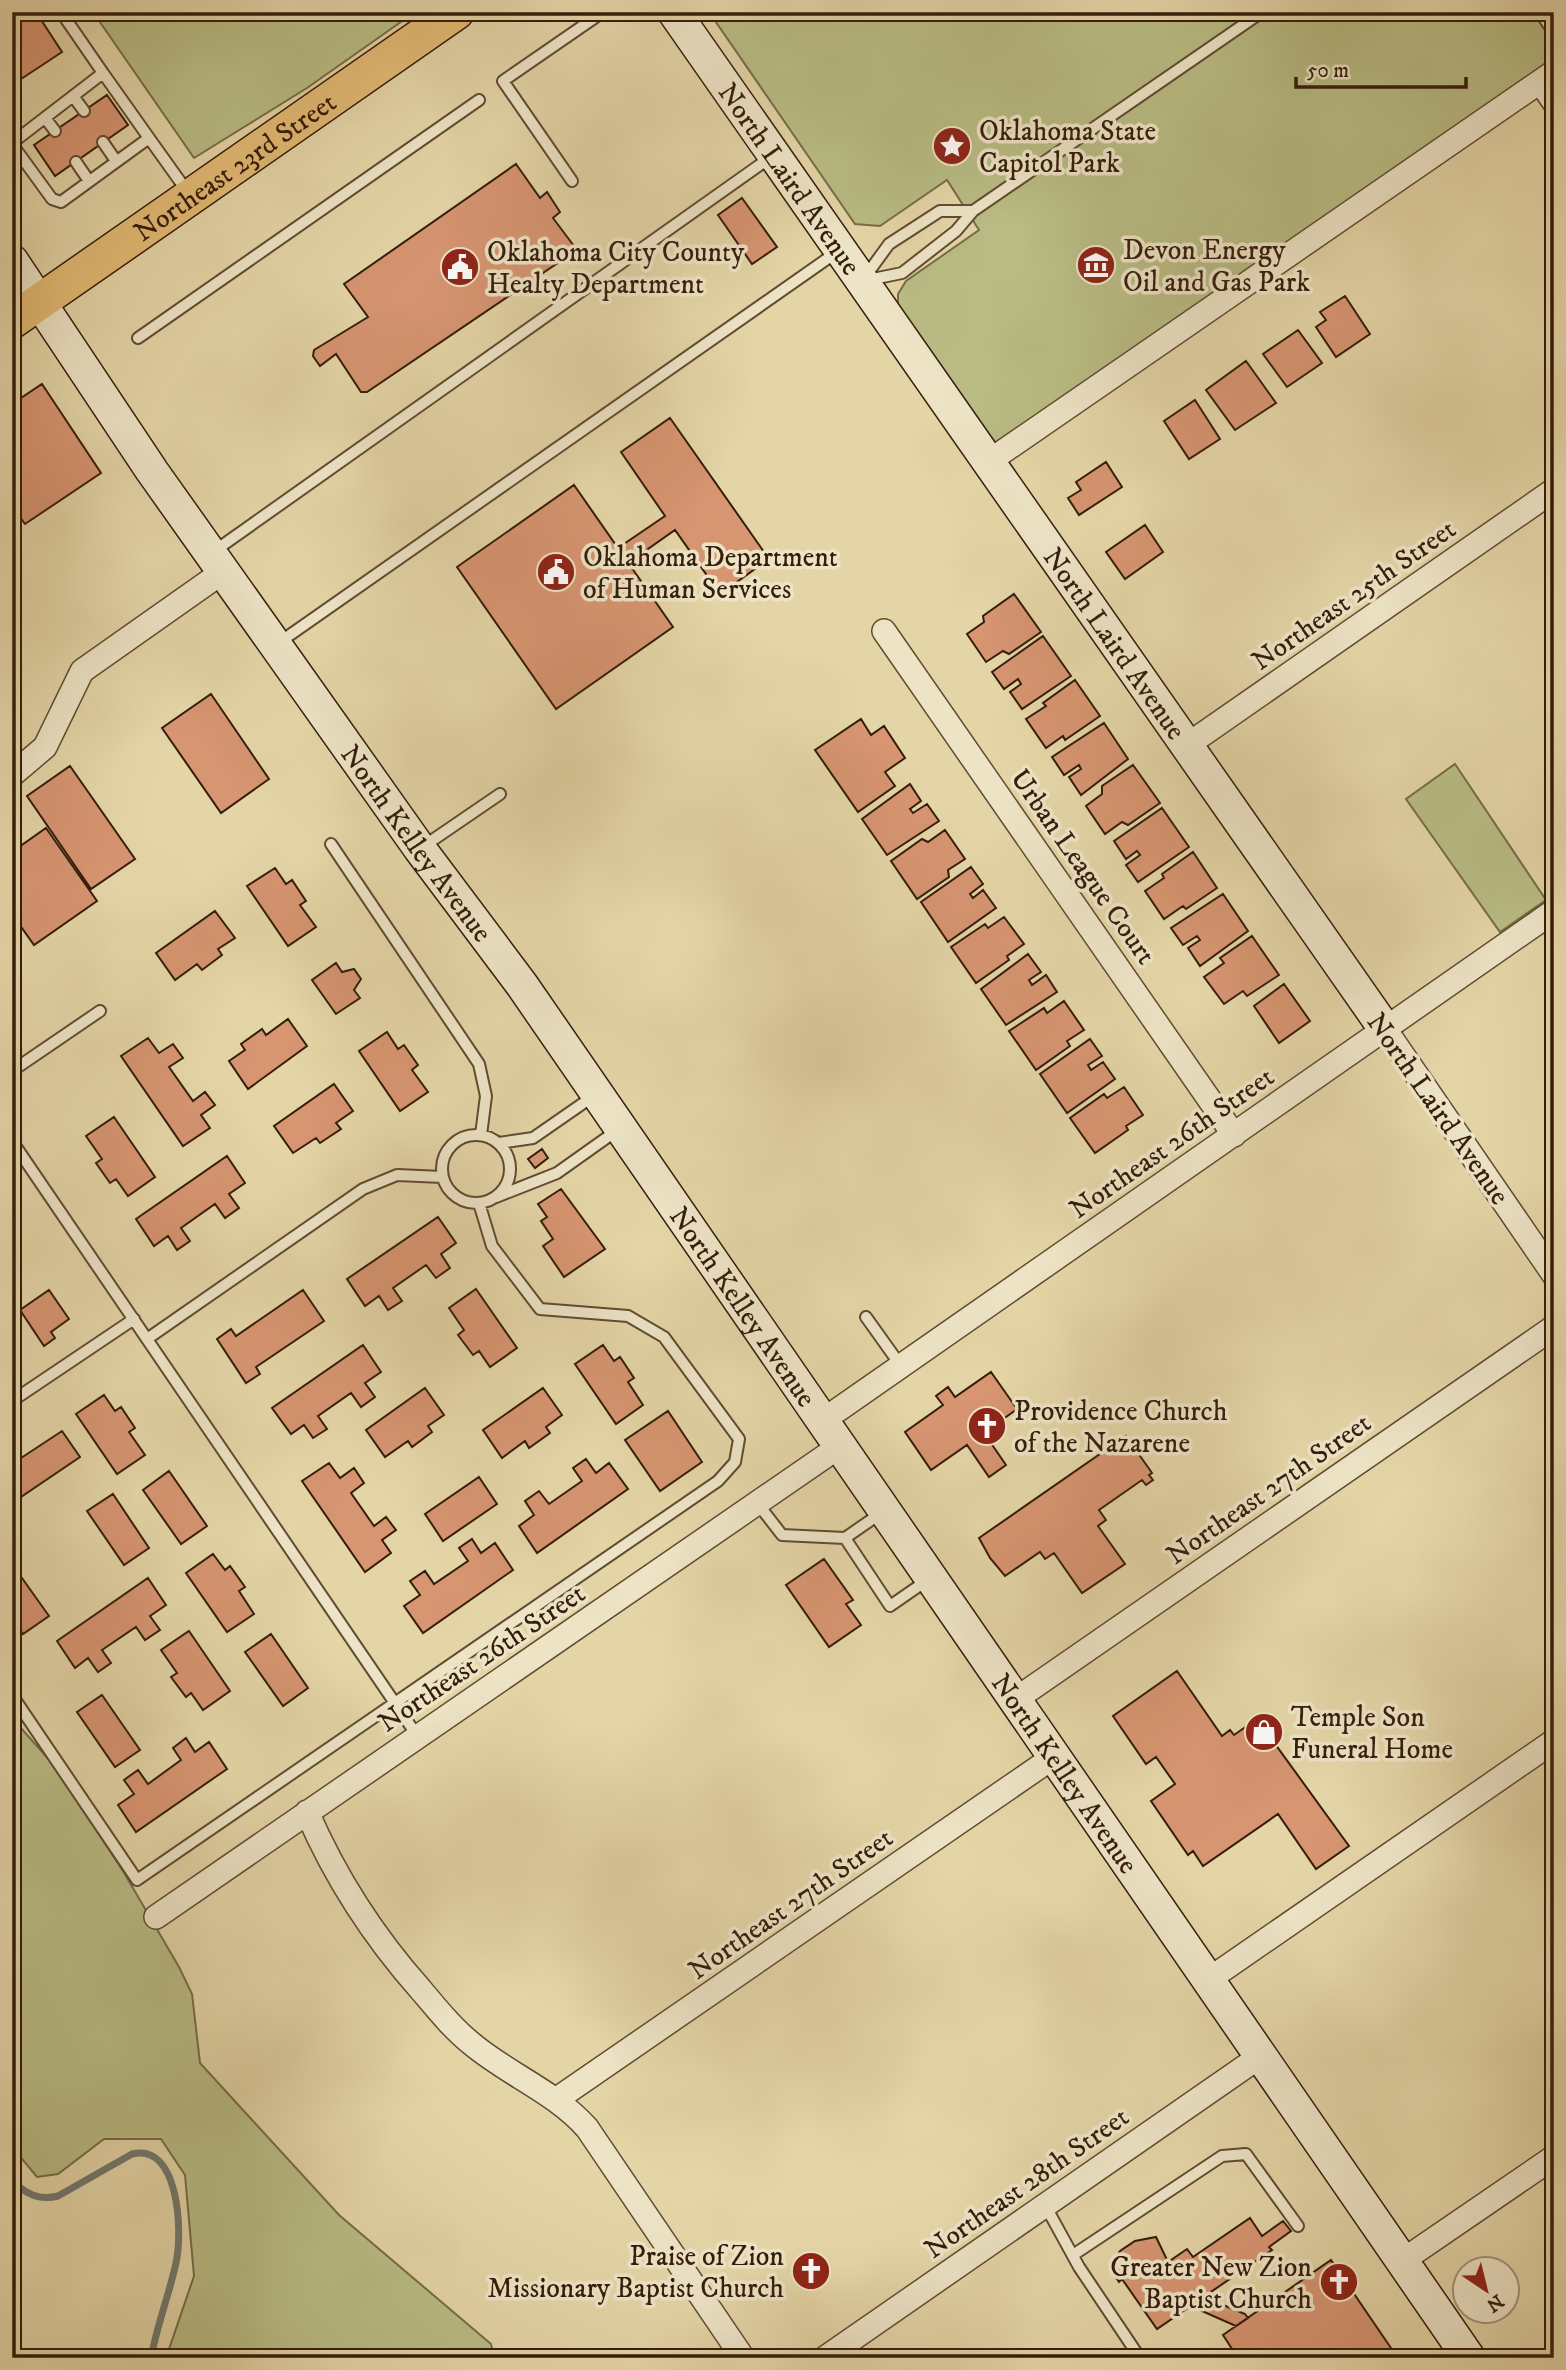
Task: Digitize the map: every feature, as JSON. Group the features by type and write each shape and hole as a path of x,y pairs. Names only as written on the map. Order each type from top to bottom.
{"main road":[{"name":"Northeast 23rd Street","path":"25,312 456,12"},
{"name":"North Laird Avenue","path":"674,12 1385,1029"},
{"name":"North Kelley Avenue","path":"12,261 25,312 217,562 420,849 522,985 1469,2358"}],"street":[{"path":"988,462 1547,77 1554,102"},
{"name":"Northeast 25th Street","path":"1186,746 1554,490"},
{"path":"12,775 34,758 52,737 82,671 217,562"},
{"name":"Urban League Court","path":"884,631 1234,1135"},
{"name":"Northeast 26th Street","path":"822,1421 1554,911"},
{"name":"North Laird Avenue","path":"1385,1029 1554,1275"},
{"name":"Northeast 27th Street","path":"1016,1699 1554,1326"},
{"name":"Northeast 26th Street","path":"156,1917 840,1446"},
{"path":"1208,1980 1554,1741"},
{"name":"Northeast 27th Street","path":"557,2099 1055,1756"},
{"path":"307,1812 322,1847 358,1912 431,2002 468,2042 500,2067 557,2099 600,2147 743,2358"},
{"name":"Northeast 28th Street","path":"825,2358 1262,2055"},
{"path":"1402,2261 1554,2157"}],"lane":[{"path":"61,12 190,197"},
{"path":"572,181 503,81 603,12"},
{"path":"862,282 902,272 956,231 972,211 1262,12"},
{"path":"1540,12 1554,33"},
{"path":"103,73 12,144 52,199 61,202 149,138"},
{"path":"73,96 84,111"},
{"path":"138,338 479,100"},
{"path":"45,118 55,131"},
{"path":"103,142 116,161"},
{"path":"217,562 773,155"},
{"path":"76,162 89,181"},
{"path":"862,282 889,244 940,211 972,211"},
{"path":"277,644 839,250"},
{"path":"420,849 500,794"},
{"path":"331,844 479,1064 486,1096 481,1135"},
{"path":"12,1071 100,1011"},
{"path":"598,1094 533,1138 499,1143 481,1135 470,1135 451,1145 444,1155 442,1177 453,1195 462,1201 479,1203 557,1173 621,1128"},
{"path":"12,1141 418,1737"},
{"path":"494,1198 507,1182 510,1172 509,1161 499,1143"},
{"path":"147,1339 363,1189 397,1175 442,1177"},
{"path":"12,1695 137,1880 718,1481 735,1462 739,1439 664,1337 628,1316 540,1309 492,1246 479,1203"},
{"path":"866,1317 901,1366"},
{"path":"12,1401 134,1319"},
{"path":"758,1503 782,1535 845,1538 885,1510"},
{"path":"845,1538 890,1606 932,1578"},
{"path":"1073,2255 1222,2156 1246,2154 1298,2227"},
{"path":"1045,2205 1073,2255 1140,2358"}],"green space":[{"path":"93,12 415,12 307,88 194,158"},
{"name":"Oklahoma State Capitol Park","path":"709,12 1554,12 1554,62 1001,444 993,443 898,305 898,294 906,281 979,230 947,180 880,226 855,224"},
{"path":"1455,764 1546,900 1500,932 1406,799"},
{"path":"12,1718 53,1764 123,1871 179,1967 192,1994 200,2063 339,2215 491,2344 494,2358 166,2358 194,2276 185,2175 161,2139 104,2139 58,2174 37,2177 12,2147"}],"building":[{"path":"30,12 36,12 62,52 12,85 12,24"},
{"path":"107,95 128,125 55,176 34,145"},
{"name":"Oklahoma City County Healty Department","path":"516,164 540,198 547,192 560,212 553,218 577,250 367,392 361,392 336,354 320,366 313,356 314,350 368,317 344,284"},
{"path":"742,198 777,247 752,264 718,215"},
{"path":"1345,296 1370,334 1336,357 1316,327 1326,320 1320,312"},
{"path":"1298,330 1322,363 1287,387 1263,354"},
{"path":"1246,361 1276,403 1235,430 1206,390"},
{"path":"42,384 101,473 25,524 12,506 12,404"},
{"path":"1195,400 1220,439 1189,459 1164,421"},
{"path":"670,418 769,559 720,594 675,530 628,563 618,548 665,516 621,452"},
{"path":"1106,462 1122,487 1079,515 1068,498 1081,490 1076,482"},
{"path":"574,485 673,627 556,709 457,567"},
{"path":"1145,525 1163,552 1125,579 1106,552"},
{"path":"1014,594 1041,632 1009,654 1003,651 986,662 967,634 984,622 983,616"},
{"path":"1043,636 1071,676 1022,709 1010,692 1021,684 1018,679 1004,689 992,672"},
{"path":"1075,680 1100,716 1065,740 1063,736 1046,748 1026,719 1046,706 1043,703"},
{"path":"211,694 269,779 221,813 162,728"},
{"path":"861,719 871,735 884,726 905,758 885,772 895,786 858,812 815,750"},
{"path":"1104,723 1128,759 1081,795 1069,777 1081,769 1079,765 1064,775 1052,757"},
{"path":"1133,765 1160,803 1128,825 1122,822 1105,834 1086,806 1102,794 1102,786"},
{"path":"70,766 135,859 91,889 27,796"},
{"path":"910,784 921,801 910,809 913,813 927,804 939,821 887,855 862,819"},
{"path":"1162,808 1189,847 1138,882 1126,865 1140,855 1137,851 1126,859 1114,841"},
{"path":"46,828 97,901 34,945 12,914 12,852"},
{"path":"945,830 965,859 948,870 949,877 917,899 891,861 922,839 928,842"},
{"path":"1193,852 1217,888 1186,909 1183,906 1164,919 1145,891 1164,878 1162,874"},
{"path":"971,867 983,884 970,894 973,898 983,890 996,908 948,942 921,902"},
{"path":"275,868 286,884 292,880 306,901 300,905 316,927 288,946 247,886"},
{"path":"1223,894 1248,931 1200,966 1188,948 1200,940 1197,936 1183,945 1171,928"},
{"path":"215,911 235,938 218,949 222,955 202,970 197,964 175,980 156,953"},
{"path":"1004,917 1024,944 1007,956 1009,960 976,983 951,947 985,924 988,928"},
{"path":"1252,936 1279,975 1247,996 1243,991 1224,1004 1204,977 1224,963 1220,958"},
{"path":"1028,954 1041,972 1029,980 1032,985 1046,975 1057,992 1006,1025 981,989"},
{"path":"336,963 342,972 354,969 361,979 354,990 360,998 336,1014 312,980"},
{"path":"1284,984 1310,1021 1279,1043 1254,1006"},
{"path":"1064,1001 1084,1030 1067,1041 1070,1046 1036,1070 1009,1031 1044,1008 1047,1013"},
{"path":"288,1019 307,1046 248,1089 229,1061 245,1050 241,1044 262,1029 266,1035"},
{"path":"387,1032 398,1049 404,1045 418,1065 412,1070 428,1092 400,1111 359,1051"},
{"path":"148,1038 159,1053 173,1044 183,1058 169,1067 193,1101 205,1092 215,1105 201,1115 210,1128 183,1146 121,1056"},
{"path":"1090,1039 1102,1056 1088,1065 1091,1070 1103,1062 1115,1079 1067,1113 1040,1074"},
{"path":"334,1084 353,1111 336,1123 341,1129 320,1143 316,1138 293,1153 274,1126"},
{"path":"1124,1087 1143,1115 1126,1126 1128,1130 1095,1153 1070,1118 1104,1094 1107,1098"},
{"path":"114,1117 155,1177 128,1196 116,1179 110,1183 96,1163 102,1159 86,1136"},
{"path":"542,1149 548,1158 535,1168 528,1159"},
{"path":"227,1156 245,1183 229,1194 239,1208 225,1218 215,1204 181,1228 190,1241 177,1250 168,1236 154,1246 136,1219"},
{"path":"561,1189 605,1249 564,1277 543,1246 553,1239 541,1221 547,1217 538,1204"},
{"path":"438,1217 456,1243 441,1254 450,1268 436,1278 426,1265 393,1288 402,1301 388,1310 379,1296 365,1306 347,1279"},
{"path":"476,1289 517,1348 490,1367 479,1351 473,1355 458,1335 464,1330 449,1308"},
{"path":"49,1290 69,1319 51,1332 55,1338 44,1346 20,1310"},
{"path":"303,1290 324,1321 256,1367 260,1374 246,1383 217,1339 231,1329 236,1336"},
{"path":"363,1345 381,1372 365,1383 375,1397 361,1407 351,1393 318,1416 327,1429 313,1438 304,1425 291,1434 272,1408"},
{"path":"603,1345 614,1361 620,1357 634,1378 628,1382 643,1405 616,1424 575,1364"},
{"path":"991,1372 1017,1409 984,1433 1006,1465 989,1477 967,1445 931,1470 905,1432 943,1405 936,1396 948,1387 955,1397"},
{"path":"425,1388 444,1415 428,1426 432,1432 412,1447 408,1441 385,1457 366,1430"},
{"path":"543,1388 562,1415 546,1427 550,1433 529,1448 525,1441 502,1458 483,1430"},
{"path":"104,1395 115,1411 121,1407 135,1428 129,1432 145,1455 117,1474 76,1414"},
{"path":"668,1411 702,1462 660,1491 625,1440"},
{"path":"62,1431 80,1457 12,1503 12,1464"},
{"path":"1126,1436 1152,1473 1149,1475 1153,1480 1146,1485 1142,1480 1099,1510 1106,1520 1098,1526 1125,1564 1082,1593 1054,1553 1045,1559 1040,1552 1005,1576 990,1558 979,1538"},
{"path":"586,1459 596,1473 609,1463 628,1489 537,1553 519,1526 534,1515 525,1501 539,1491 549,1504 582,1481 573,1468"},
{"path":"329,1463 340,1478 354,1468 364,1483 351,1493 374,1526 386,1517 396,1530 382,1540 391,1553 365,1572 302,1481"},
{"path":"169,1471 207,1526 181,1544 143,1490"},
{"path":"479,1477 497,1504 443,1541 425,1514"},
{"path":"113,1494 149,1548 124,1565 87,1511"},
{"path":"472,1539 481,1553 495,1543 513,1570 423,1633 404,1606 420,1595 410,1581 425,1571 434,1584 468,1561 459,1548"},
{"path":"213,1554 225,1570 230,1566 245,1587 239,1591 254,1614 227,1632 186,1573"},
{"path":"824,1559 853,1600 846,1604 861,1625 829,1647 786,1585"},
{"path":"12,1564 49,1616 23,1634 12,1619"},
{"path":"148,1578 166,1605 150,1616 160,1630 145,1640 136,1627 102,1650 111,1663 98,1672 88,1658 75,1668 57,1641"},
{"path":"189,1631 230,1691 203,1710 191,1693 186,1697 171,1677 177,1673 161,1650"},
{"path":"271,1634 308,1688 283,1706 245,1652"},
{"path":"1177,1671 1222,1736 1230,1730 1234,1735 1257,1719 1349,1846 1316,1869 1278,1814 1203,1866 1193,1851 1188,1855 1151,1801 1175,1784 1156,1757 1146,1764 1113,1716"},
{"path":"102,1695 140,1750 115,1767 77,1712"},
{"path":"186,1738 195,1752 209,1742 227,1769 136,1832 118,1805 134,1794 124,1780 138,1770 148,1784 181,1760 173,1748"},
{"path":"1250,2218 1262,2236 1283,2221 1291,2231 1269,2247 1272,2250 1157,2329 1122,2279 1119,2282 1110,2268 1120,2251 1135,2241 1156,2237 1168,2262 1187,2249 1193,2257"},
{"path":"1331,2260 1393,2351 1383,2358 1238,2358 1223,2335"},
{"path":"1204,2297 1245,2314 1248,2318 1236,2326 1195,2308 1193,2305"}],"waterway":[{"path":"12,2180 22,2189 45,2198 58,2196 132,2154 148,2154 160,2162 174,2192 179,2231 176,2263 151,2358"}],"place":[{"name":"Oklahoma State Capitol Park","path":"952,146"},
{"name":"Devon Energy Oil and Gas Park","path":"1096,265"},
{"name":"Oklahoma City County Healty Department","path":"460,267"},
{"name":"Oklahoma Department of Human Services","path":"556,572"},
{"name":"Providence Church of the Nazarene","path":"987,1426"},
{"name":"Temple Son Funeral Home","path":"1264,1732"},
{"name":"Praise of Zion Missionary Baptist Church","path":"811,2271"},
{"name":"Greater New Zion Baptist Church","path":"1339,2282"}]}
